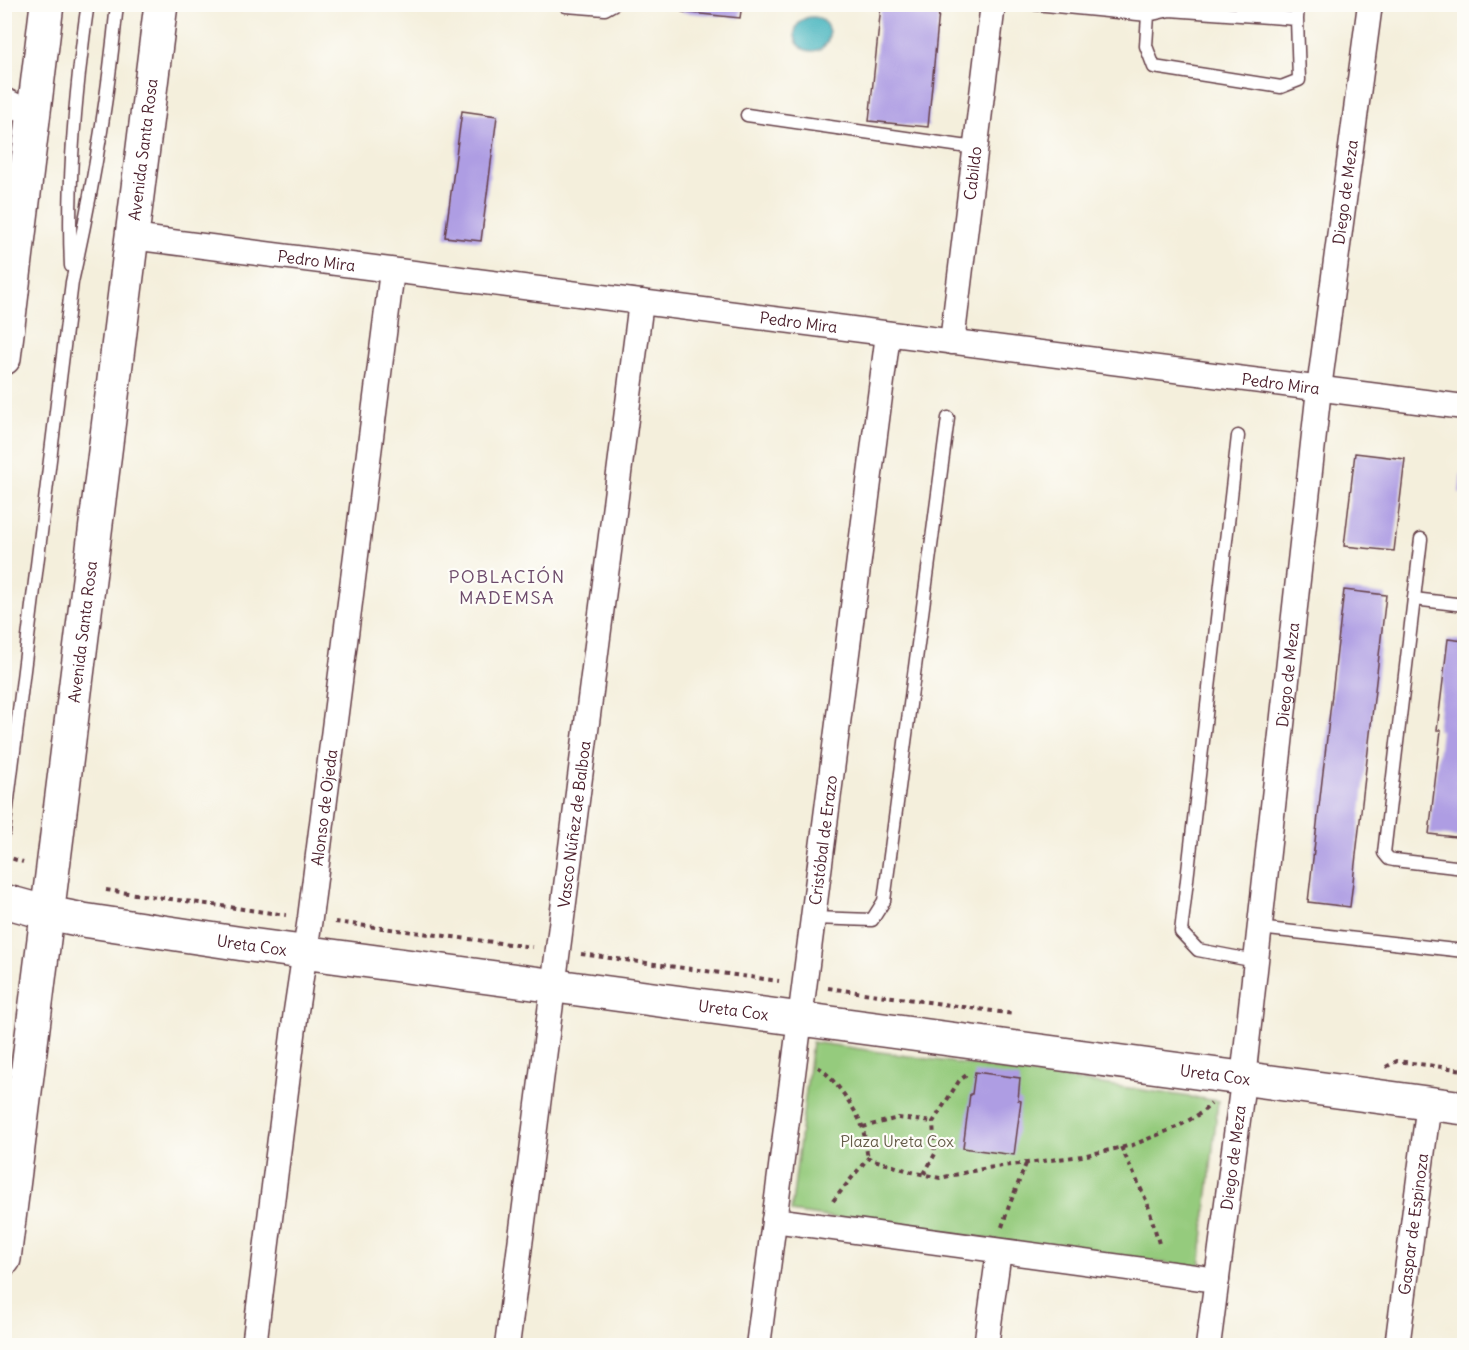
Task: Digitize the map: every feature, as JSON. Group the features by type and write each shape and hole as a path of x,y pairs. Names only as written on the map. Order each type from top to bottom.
{"main road":[{"path":"4,358 47,4"},
{"name":"Avenida Santa Rosa","path":"4,1259 161,4"},
{"name":"Ureta Cox","path":"4,901 83,920 305,952 1464,1108"}],"street":[{"name":"Cabildo","path":"952,342 993,4"},
{"name":"Diego de Meza","path":"1208,1346 1243,1078 1319,389 1370,4"},
{"path":"4,100 34,115"},
{"name":"Pedro Mira","path":"132,237 1464,407"},
{"name":"Alonso de Ojeda","path":"254,1346 392,271"},
{"name":"Vasco Núñez de Balboa","path":"507,1346 641,302"},
{"name":"Cristóbal de Erazo","path":"758,1346 888,334"},
{"name":"Gaspar de Espinoza","path":"1397,1346 1429,1103"},
{"path":"774,1220 1217,1280"},
{"path":"987,1346 999,1251"}],"lane":[{"path":"72,282 69,224 71,166 74,114 88,4"},
{"path":"4,832 72,282 98,156 117,4"},
{"path":"566,6 605,9 614,4"},
{"path":"1035,4 1148,15 1170,10 1297,19"},
{"path":"1148,15 1146,46 1154,67 1281,87 1299,80 1298,4"},
{"path":"747,115 975,148"},
{"path":"813,918 872,920 884,901 948,418"},
{"path":"1238,436 1181,933 1198,950 1256,961"},
{"path":"1421,539 1384,853 1389,860 1464,868"},
{"path":"1414,599 1464,605"},
{"path":"1259,927 1464,951"}],"path":[{"path":"99,889 558,950 1025,1016"},
{"path":"924,1174 935,1154 933,1122 959,1081 1003,1046"},
{"path":"813,1225 868,1158 940,1178 987,1168 1082,1156 1133,1144 1179,1126 1201,1113 1243,1078"},
{"path":"862,1127 898,1118 933,1122"},
{"path":"1121,1147 1147,1202 1158,1237 1165,1274"},
{"path":"999,1251 1003,1223 1026,1163"}],"green space":[{"name":"Plaza Ureta Cox","path":"812,1042 1218,1101 1200,1268 791,1212"}],"water":[{"path":"812,17 824,22 829,34 824,46 812,51 800,46 795,34 800,22"}],"building":[{"path":"682,4 742,4 740,18 682,12"},
{"path":"881,6 939,12 928,127 869,121"},
{"path":"462,111 497,116 481,241 445,237"},
{"path":"1355,453 1405,459 1394,551 1344,546"},
{"path":"1461,473 1464,474 1464,494 1459,493"},
{"path":"1344,590 1386,595 1350,907 1308,902"},
{"path":"1448,639 1464,641 1464,838 1429,834 1441,730 1437,730"},
{"path":"975,1072 1020,1078 1018,1100 1021,1101 1014,1155 963,1148"}],"district":[{"name":"POBLACIÓN MADEMSA","path":"507,587"}]}
